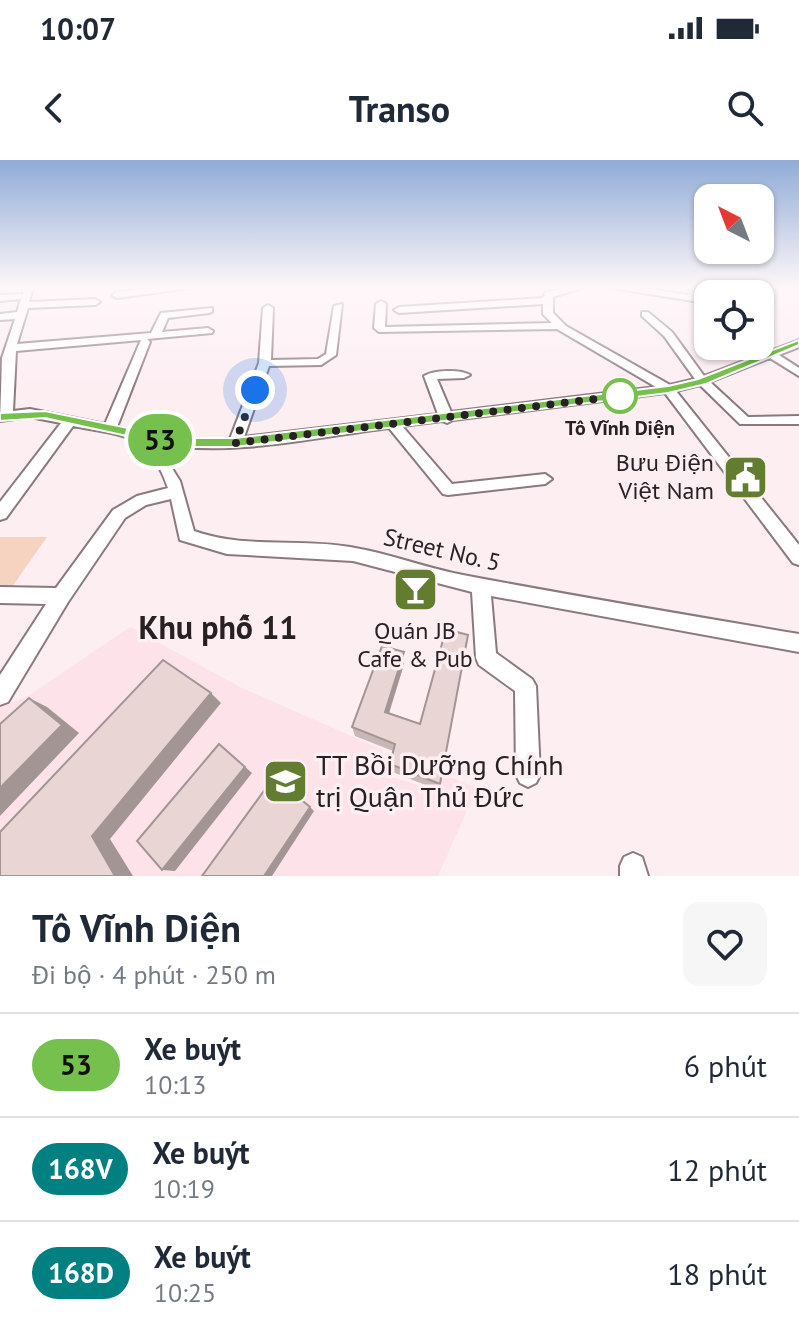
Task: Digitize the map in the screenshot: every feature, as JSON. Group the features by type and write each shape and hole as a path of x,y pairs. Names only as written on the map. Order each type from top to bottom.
{"street":[{"path":"19,320 3,372 3,417 30,413 177,443 235,443 447,419 668,389 702,381 759,360"},
{"path":"109,430 161,320"},
{"path":"235,443 265,363 267,320"},
{"path":"265,363 321,362 331,355 337,320"},
{"path":"380,320 379,328 383,330 559,326"},
{"path":"554,320 668,389 799,558"},
{"path":"652,320 668,334 702,381 745,421 799,420"},
{"path":"11,348 150,339 208,331"},
{"path":"774,354 799,343"},
{"path":"774,356 799,373"},
{"path":"447,419 430,376 464,375"},
{"path":"0,514 70,421"},
{"path":"394,425 448,490 545,479"},
{"name":"Street No. 5","path":"139,436 159,452 177,492 186,535 205,543 254,552 329,551 354,554 481,586 799,643"},
{"path":"0,694 61,596 119,514 142,500 177,492"},
{"path":"481,586 486,658 525,686 528,775"},
{"path":"0,595 61,596"}],"shaded area":[{"path":"0,537 47,537 9,591 0,591"},
{"path":"130,627 242,688 383,750 377,772 436,791 442,774 477,788 438,876 0,876 0,707 28,696"}],"building":[{"path":"446,629 468,635 440,784 390,764 395,744 352,727 382,646 404,652 385,712 420,724"},
{"path":"163,660 211,693 92,836 115,876 0,876 0,832"},
{"path":"29,698 62,725 0,788 0,724"},
{"path":"219,744 245,767 162,870 137,841"},
{"path":"274,777 310,807 264,876 202,876"}],"bus line":[{"name":"53","path":"0,417 45,414 177,443 235,443 447,419 668,389 702,381 799,343"}],"place":[{"name":"Tô Vĩnh Diện","path":"620,396"},
{"name":"Bưu Điện Việt Nam","path":"745,477"},
{"name":"Quán JB Cafe & Pub","path":"415,589"},
{"name":"TT Bồi Dưỡng Chính trị Quận Thủ Đức","path":"285,781"}],"district":[{"name":"Khu phố 11","path":"218,628"}],"route":[{"path":"255,390 235,443 620,396"}]}
